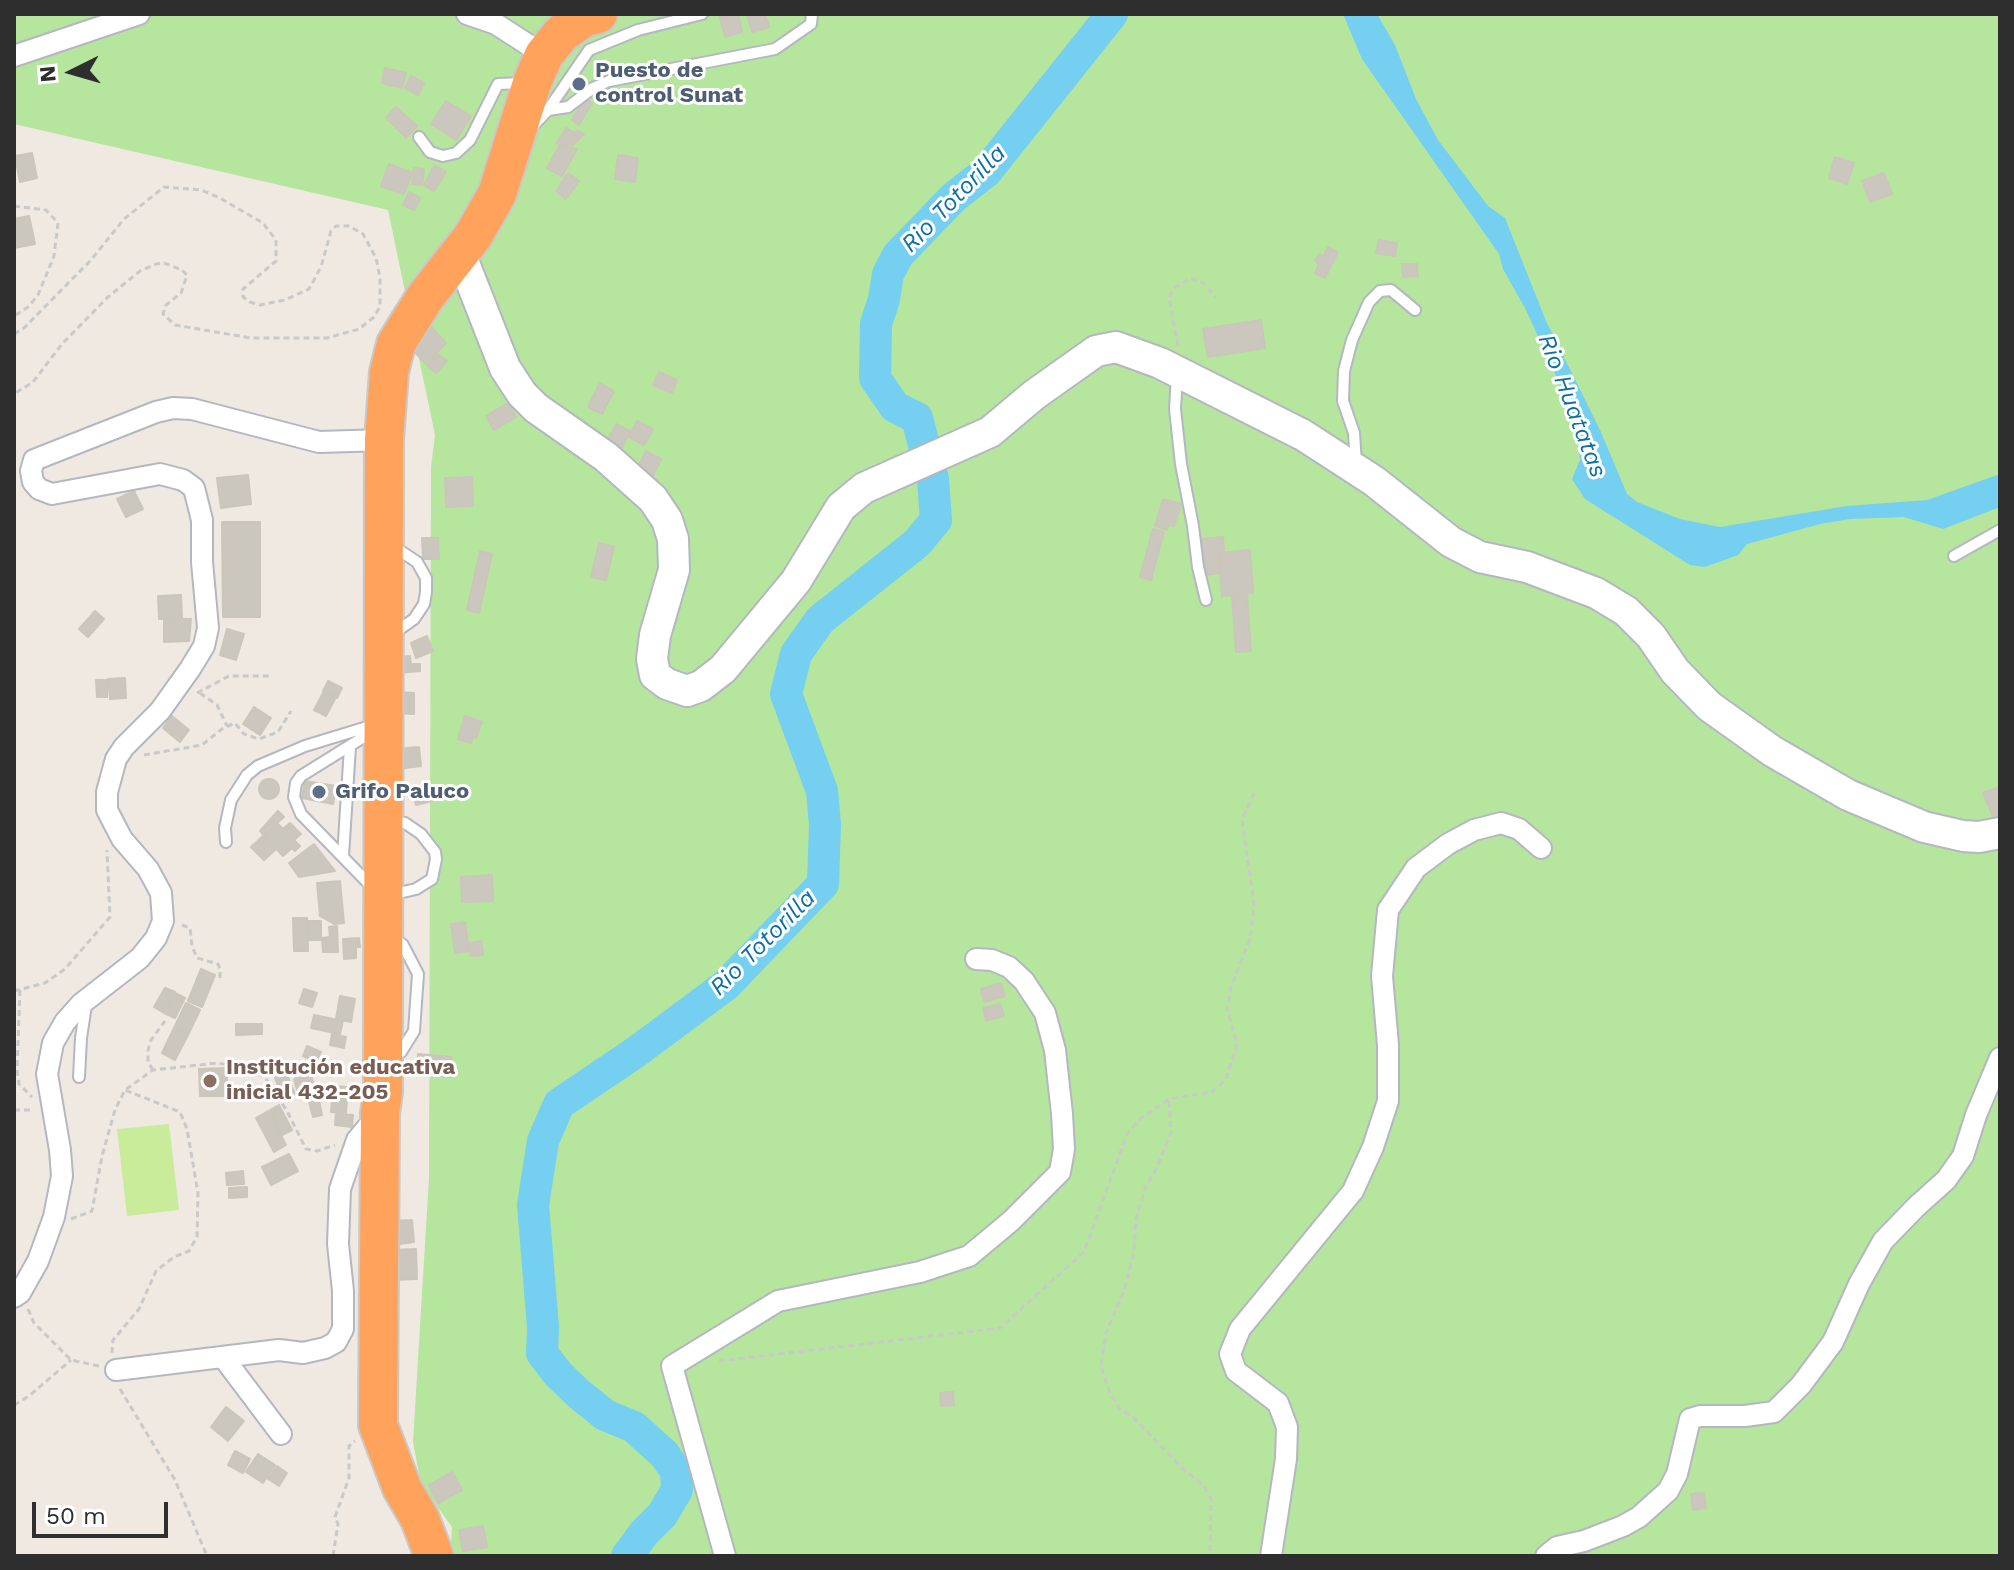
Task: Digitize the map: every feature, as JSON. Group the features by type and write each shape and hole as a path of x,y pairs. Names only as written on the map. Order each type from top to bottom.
{"highway":[{"path":"434,1556 420,1519 402,1488 378,1425 383,1068 384,440 389,372 396,344 426,296 473,236 497,194 562,33 585,17 598,14"}],"street":[{"path":"14,56 139,14"},
{"path":"467,14 496,24 536,94"},
{"path":"460,253 505,368 522,394 536,408 606,457 653,499 667,520 673,539 674,570 655,635 652,659 655,675 667,684 687,691 701,686 723,669 796,581 841,507 864,488 990,432 1034,395 1096,351 1126,349 1220,392 1303,435 1357,470 1451,542 1480,557 1527,567 1573,583 1626,611 1651,636 1675,671 1709,706 1772,751 1848,795 1924,827 1963,836 2000,833"},
{"path":"17,1295 38,1261 54,1217 62,1176 47,1074 53,1043 65,1022 87,999 140,958 156,938 163,921 161,893 148,869 122,839 107,810 107,792 114,766 124,747 160,711 180,684 204,646 208,628 202,520 194,488 183,480 160,474 52,494 39,489 33,482 31,471 34,460 173,408 192,409 319,442 384,440"},
{"path":"1271,1556 1286,1459 1287,1427 1278,1403 1236,1371 1230,1354 1240,1329 1353,1191 1373,1147 1388,1101 1388,1045 1382,976 1388,910 1416,868 1448,844 1474,830 1501,823 1519,829 1541,848"},
{"path":"725,1556 672,1366 778,1301 920,1272 969,1256 1011,1221 1060,1172 1064,1149 1062,1114 1055,1050 1045,1013 1024,981 1009,967 992,960 976,959"},
{"path":"1546,1556 1557,1547 1584,1541 1623,1526 1639,1517 1668,1491 1677,1474 1690,1419 1774,1412 1801,1385 1833,1342 1859,1284 1883,1241 1946,1180 1963,1156 2000,1058"},
{"path":"116,1370 279,1350 303,1353 336,1342 343,1329 338,1244 340,1189 357,1140 380,1113"},
{"path":"223,1357 281,1434"}],"lane":[{"path":"536,94 589,50 638,30 702,14"},
{"path":"419,137 430,152 443,156 456,153 470,140 498,84 568,107 593,88 609,81 775,49 811,24 812,14"},
{"path":"1357,470 1354,433 1343,401 1344,371 1352,340 1369,302 1380,291 1391,290 1415,310"},
{"path":"1177,373 1175,409 1181,464 1206,600"},
{"path":"1954,556 2000,530"},
{"path":"383,722 370,735 301,776 294,797 301,814 343,856 382,913 432,879 436,859 435,852 421,834 405,823 383,821"},
{"path":"226,842 225,828 231,800 247,775 258,766 305,746 383,722"},
{"path":"343,856 350,747"},
{"path":"79,1077 87,999"}],"path":[{"path":"14,334 24,328 91,260 124,219 164,187 201,190 218,197 263,223 276,240 276,261 243,289 243,297 250,302 260,305 285,300 309,289 321,267 331,231 336,226 349,226 363,234 376,258 380,278 380,307 374,317 359,329 327,338 251,338 175,325 163,314 166,305 181,293 187,275 164,263 156,264 140,271 108,297 62,344 33,382 14,394"},
{"path":"14,206 46,210 58,223 54,256 38,295 28,307 14,316"},
{"path":"1177,373 1178,341 1169,297 1174,288 1191,278 1203,283 1216,297"},
{"path":"200,693 229,676 269,676"},
{"path":"180,684 217,705 227,726"},
{"path":"114,766 149,754 202,745 235,723 244,734 259,739 278,732 291,711"},
{"path":"14,991 45,983 65,969 110,917 107,810"},
{"path":"163,921 190,928 197,958 218,964 220,978"},
{"path":"21,990 17,1045 19,1084 53,1109"},
{"path":"153,1070 148,1062 148,1050 151,1040 165,1021"},
{"path":"179,1069 183,1059"},
{"path":"54,1217 74,1220 92,1211 102,1156 115,1110 125,1090 153,1070 217,1063 251,1068 266,1079 306,1149 317,1151 340,1142"},
{"path":"125,1090 180,1112 187,1129 198,1193 197,1237 189,1251 174,1257 156,1271 139,1309 113,1340 112,1355 121,1394 175,1480 207,1556"},
{"path":"1169,1099 1171,1132 1146,1186 1136,1219 1134,1250 1125,1288 1106,1333 1101,1366 1109,1391 1120,1409 1133,1417 1184,1470 1204,1486 1211,1499 1210,1556"},
{"path":"17,1295 34,1323 71,1360 116,1370"},
{"path":"14,1405 71,1360"},
{"path":"333,1556 338,1524 335,1517 349,1478 349,1446 378,1425"}],"green space":[{"path":"14,14 2000,14 2000,1556 450,1556 452,1527 421,1484 413,1442 429,1178 431,467 435,435 388,210 14,124"},
{"path":"169,1124 179,1210 127,1216 117,1129"}],"water":[{"name":"Rio Huatatas","path":"1343,14 1377,14 1395,45 1416,99 1438,140 1488,206 1505,218 1546,321 1600,430 1627,494 1637,502 1680,519 1720,527 1847,506 1927,500 2000,474 2000,507 1943,529 1904,517 1850,519 1820,524 1747,544 1738,555 1705,567 1690,565 1585,499 1572,479 1580,460 1561,387 1526,310 1503,269 1499,254 1362,59"}],"building":[{"path":"738,14 742,32 725,37 720,17"},
{"path":"747,14 765,14 769,27 752,32"},
{"path":"385,68 406,73 402,88 382,83"},
{"path":"411,76 424,83 418,95 405,88"},
{"path":"585,99 592,103 579,125 572,120"},
{"path":"446,101 471,116 456,140 431,124"},
{"path":"396,107 417,126 406,138 386,118"},
{"path":"566,128 584,134 573,145 561,146 557,143"},
{"path":"559,146 577,149 562,176 547,168"},
{"path":"32,153 37,178 20,182 15,156"},
{"path":"618,155 638,158 635,182 615,179"},
{"path":"1835,157 1854,163 1847,184 1829,178"},
{"path":"389,164 412,173 404,194 381,186"},
{"path":"435,165 446,172 434,191 424,185"},
{"path":"414,168 424,169 422,185 412,184"},
{"path":"568,173 579,181 566,199 556,191"},
{"path":"1884,173 1892,194 1870,202 1862,181"},
{"path":"409,192 420,198 414,210 403,205"},
{"path":"29,216 35,244 14,248 14,219"},
{"path":"1379,240 1397,243 1395,256 1376,253"},
{"path":"1328,247 1338,252 1325,278 1315,273 1319,264 1315,261 1319,254 1323,257"},
{"path":"1402,264 1417,264 1418,276 1403,277"},
{"path":"1261,320 1265,348 1208,357 1203,329"},
{"path":"431,327 446,343 426,364 411,348"},
{"path":"438,354 447,361 436,373 428,366"},
{"path":"659,372 677,380 672,393 653,385"},
{"path":"600,383 614,391 602,414 588,407"},
{"path":"508,403 516,417 494,430 486,416"},
{"path":"637,421 653,429 644,445 629,437"},
{"path":"616,424 630,431 620,451 606,444"},
{"path":"646,451 661,459 653,475 638,467"},
{"path":"248,475 251,504 221,508 217,478"},
{"path":"472,477 473,506 446,507 445,478"},
{"path":"134,491 143,509 126,517 117,499"},
{"path":"1163,499 1181,504 1174,526 1168,525 1167,530 1155,526"},
{"path":"222,522 260,522 260,617 223,617"},
{"path":"1153,529 1164,532 1151,580 1140,577"},
{"path":"1223,537 1224,552 1218,552 1220,573 1206,575 1202,539"},
{"path":"422,538 438,538 439,559 423,559"},
{"path":"599,543 614,547 606,580 591,577"},
{"path":"1250,550 1253,593 1222,596 1219,553"},
{"path":"480,551 492,554 479,613 467,610"},
{"path":"181,595 182,618 159,619 158,596"},
{"path":"1247,595 1251,651 1236,652 1232,596"},
{"path":"95,611 104,619 88,637 79,629"},
{"path":"164,619 191,619 189,641 164,642"},
{"path":"227,629 244,634 236,660 220,655"},
{"path":"427,636 433,651 416,658 411,643"},
{"path":"410,656 411,664 420,664 420,671 398,673 397,657"},
{"path":"125,678 126,698 110,699 108,679"},
{"path":"96,680 107,680 107,697 97,697"},
{"path":"328,681 342,688 337,698 323,691"},
{"path":"395,692 414,693 414,714 395,713"},
{"path":"323,693 335,699 326,716 314,710"},
{"path":"254,707 271,718 260,735 243,724"},
{"path":"172,716 189,730 180,742 163,728"},
{"path":"465,716 482,722 471,743 458,739"},
{"path":"419,747 421,766 398,769 396,749"},
{"path":"269,779 276,782 279,789 276,796 269,799 262,796 259,789 262,782"},
{"name":"Grifo Paluco","path":"305,781 336,786 333,804 302,798"},
{"path":"433,787 436,800 416,805 413,792"},
{"path":"2000,787 2000,817 1994,819 1983,793"},
{"path":"278,811 284,817 277,823 283,829 290,823 301,834 294,840 300,846 283,856 260,831"},
{"path":"263,836 276,849 264,860 251,847"},
{"path":"314,844 335,871 299,877 289,863"},
{"path":"492,875 493,901 462,902 461,877"},
{"path":"340,881 344,923 334,924 320,916 317,883"},
{"path":"293,918 307,918 308,951 294,951"},
{"path":"309,921 321,921 321,940 309,940"},
{"path":"465,922 469,951 455,953 451,924"},
{"path":"337,926 338,952 323,952 322,938 330,937 329,927"},
{"path":"359,938 356,958 344,959 343,939"},
{"path":"481,941 483,955 471,956 469,943"},
{"path":"201,969 215,975 202,1007 188,1001"},
{"path":"1001,983 1005,996 984,1002 981,989"},
{"path":"165,988 175,992 164,1013 154,1007"},
{"path":"304,989 317,993 312,1007 299,1003"},
{"path":"175,993 185,998 175,1018 164,1013"},
{"path":"340,996 355,999 351,1022 336,1019"},
{"path":"186,1003 200,1010 188,1035 174,1028"},
{"path":"1000,1004 1004,1016 986,1021 983,1008"},
{"path":"314,1015 343,1021 340,1034 311,1028"},
{"path":"236,1024 262,1024 262,1034 236,1035"},
{"path":"174,1028 188,1035 175,1060 162,1053"},
{"path":"332,1034 346,1037 344,1048 330,1045"},
{"path":"307,1046 321,1052 316,1062 303,1056"},
{"path":"418,1054 451,1057 452,1077 437,1076 438,1070 433,1070 433,1073 417,1069"},
{"path":"227,1068 227,1096 200,1096 199,1069"},
{"path":"285,1070 295,1094 283,1099 274,1075"},
{"path":"311,1075 315,1090 298,1094 294,1079"},
{"path":"333,1086 348,1087 346,1113 331,1112"},
{"path":"318,1095 322,1115 313,1117 308,1098"},
{"path":"279,1105 292,1130 282,1135 270,1110"},
{"path":"268,1111 286,1145 274,1152 256,1118"},
{"path":"336,1113 353,1115 352,1127 335,1125"},
{"path":"289,1154 298,1171 271,1185 262,1167"},
{"path":"243,1171 244,1184 227,1185 226,1173"},
{"path":"247,1187 247,1197 229,1198 229,1188"},
{"path":"412,1220 414,1242 393,1245 391,1221"},
{"path":"416,1249 417,1279 394,1280 393,1250"},
{"path":"953,1392 954,1405 941,1406 940,1393"},
{"path":"226,1407 244,1421 228,1441 211,1427"},
{"path":"235,1451 250,1459 243,1473 228,1465"},
{"path":"258,1454 275,1465 263,1483 246,1472"},
{"path":"277,1466 287,1473 279,1486 268,1479"},
{"path":"452,1472 462,1490 438,1503 429,1485"},
{"path":"1704,1493 1706,1508 1693,1510 1691,1494"},
{"path":"483,1526 487,1547 463,1551 459,1530"}],"waterway":[{"name":"Rio Totorilla","path":"627,1556 662,1515 677,1490 676,1471 664,1454 634,1427 605,1415 579,1394 542,1353 543,1327 533,1205 543,1141 559,1104 726,985 823,884 825,824 822,791 786,694 796,654 820,620 917,543 936,520 933,479 917,418 895,407 875,378 876,324 888,274 898,255 954,197 986,172 1112,14"}],"place":[{"name":"Puesto de control Sunat","path":"579,84"},
{"name":"Grifo Paluco","path":"319,792"},
{"name":"Institución educativa inicial 432-205","path":"210,1081"}]}
